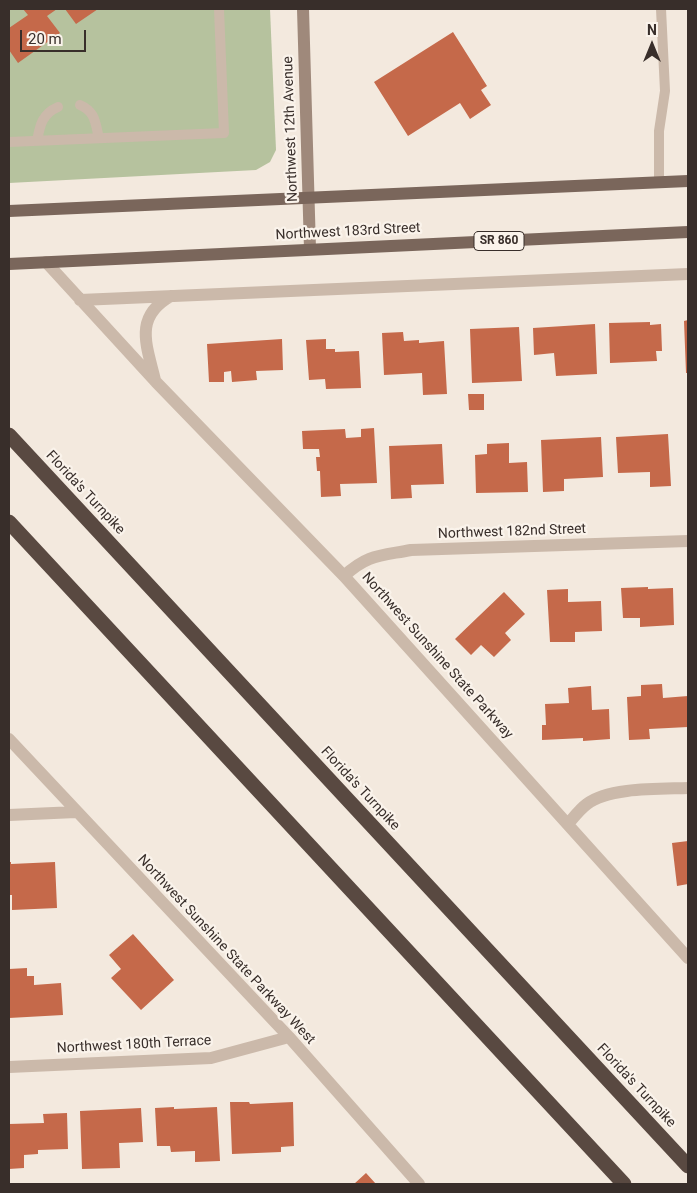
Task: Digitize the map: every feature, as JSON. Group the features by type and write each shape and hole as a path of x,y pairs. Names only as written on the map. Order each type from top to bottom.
{"highway":[{"name":"Florida's Turnpike","path":"9,435 688,1166"},
{"path":"9,522 624,1184"}],"main road":[{"path":"9,211 688,181"},
{"name":"Northwest 183rd Street","path":"9,264 688,232"}],"street":[{"name":"Northwest 12th Avenue","path":"303,9 310,249"},
{"name":"Northwest Sunshine State Parkway","path":"46,262 156,382 344,576 688,958"},
{"path":"80,300 688,274"},
{"path":"156,382 145,338 145,326 151,313 160,302 171,296"},
{"name":"Northwest 182nd Street","path":"344,576 357,564 369,557 410,550 688,541"},
{"name":"Northwest Sunshine State Parkway West","path":"9,739 289,1037 419,1184"},
{"path":"568,824 589,802 608,794 637,790 688,788"},
{"path":"9,815 76,812"},
{"name":"Northwest 180th Terrace","path":"9,1067 211,1058 289,1037"}],"lane":[{"path":"9,142 224,133 219,9"},
{"path":"659,182 658,131 665,91 661,9"},
{"path":"80,105 88,109 94,117 98,138"},
{"path":"37,141 40,123 48,111 58,106"}],"green space":[{"path":"9,9 270,9 276,150 270,162 256,170 9,183"}],"building":[{"path":"23,9 57,9 47,16 60,33 18,63 9,50 9,28 28,15"},
{"path":"65,9 98,9 76,24"},
{"path":"453,32 487,86 481,90 491,105 470,119 460,103 408,136 374,82"},
{"path":"688,320 688,373 686,373 684,321"},
{"path":"650,322 650,325 661,324 662,351 656,351 657,361 610,363 609,323"},
{"path":"595,324 597,374 556,376 554,353 534,355 533,328"},
{"path":"519,327 522,381 472,383 470,329"},
{"path":"403,332 404,341 419,340 419,343 444,341 447,394 423,395 422,373 384,375 382,333"},
{"path":"282,339 283,370 256,371 257,380 232,382 231,371 224,372 224,382 209,382 207,344"},
{"path":"326,339 326,349 335,349 335,352 359,351 361,388 326,389 325,379 309,380 306,340"},
{"path":"468,394 484,394 484,410 469,410"},
{"path":"374,428 377,483 340,484 341,496 321,497 320,471 317,471 316,457 320,457 319,449 303,449 302,431 345,429 346,438 361,437 361,429"},
{"path":"668,434 671,486 650,487 650,472 618,473 616,437"},
{"path":"601,437 603,477 564,479 564,491 543,492 541,440"},
{"path":"509,443 509,463 527,462 528,492 476,493 475,455 487,454 487,444"},
{"path":"442,444 444,484 411,485 412,498 391,499 389,446"},
{"path":"648,587 648,589 673,588 674,625 640,627 640,618 623,618 621,588"},
{"path":"568,589 568,602 601,601 602,631 575,632 575,642 550,642 547,590"},
{"path":"504,592 525,614 505,633 511,640 494,657 481,645 471,655 455,639"},
{"path":"662,684 663,698 688,696 688,727 649,729 650,739 629,740 627,697 641,696 641,685"},
{"path":"591,686 592,710 609,709 610,739 583,741 583,738 542,740 542,725 546,725 545,704 569,703 568,688"},
{"path":"688,841 688,884 677,886 672,843"},
{"path":"9,862 11,864 55,862 57,908 12,910 12,895 9,895"},
{"path":"133,934 174,980 141,1010 111,978 121,969 109,955"},
{"path":"27,968 27,976 34,976 34,985 61,983 63,1015 9,1018 9,969"},
{"path":"230,1102 249,1102 250,1104 293,1102 294,1146 281,1147 281,1152 232,1154"},
{"path":"174,1107 174,1109 217,1107 220,1161 195,1162 195,1151 171,1152 170,1146 157,1146 155,1108"},
{"path":"141,1108 143,1142 119,1143 120,1168 82,1169 80,1111"},
{"path":"67,1113 68,1149 38,1150 38,1154 24,1155 24,1168 9,1169 9,1124 44,1123 43,1114"},
{"path":"366,1173 376,1184 354,1184"}]}
